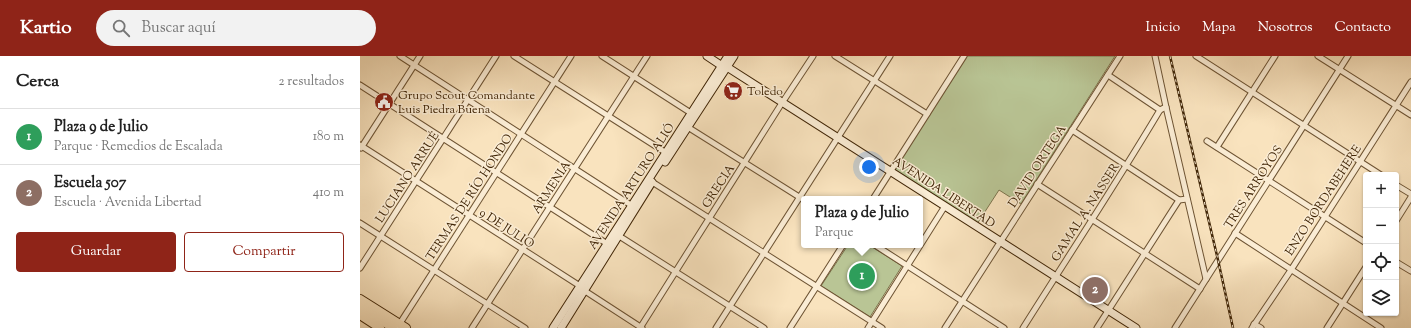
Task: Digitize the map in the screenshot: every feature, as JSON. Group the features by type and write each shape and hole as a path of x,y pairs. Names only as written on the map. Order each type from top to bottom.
{"highway":[{"path":"360,299 399,327"},
{"path":"360,307 399,327"},
{"path":"360,315 380,328"}],"main road":[{"name":"AVENIDA LIBERTAD","path":"707,56 999,243 1107,313 1127,328"},
{"name":"AVENIDA ARTURO ALIÓ","path":"553,328 582,288 668,154 728,56"},
{"name":"AVENIDA ARTURO ALIÓ","path":"723,66 734,56"},
{"name":"AVENIDA ARTURO ALIÓ","path":"561,328 582,288"},
{"name":"AVENIDA LIBERTAD","path":"1107,313 1136,328"}],"street":[{"path":"400,56 634,207"},
{"path":"361,147 420,56"},
{"name":"LUCIANO ARRUÉ","path":"360,268 496,56"},
{"path":"514,56 668,154"},
{"name":"TERMAS DE RÍO HONDO","path":"399,327 571,56"},
{"path":"602,56 693,114"},
{"name":"ARMENIA","path":"472,328 647,56"},
{"name":"GRECIA","path":"641,328 781,104 813,56"},
{"path":"835,56 927,114"},
{"path":"803,196 836,139 890,56"},
{"name":"DAVID ORTEGA","path":"945,328 1120,56"},
{"path":"1155,56 1163,108 1187,199 1206,280"},
{"path":"1196,56 1376,172"},
{"path":"1217,147 1275,56"},
{"path":"1318,56 1411,115"},
{"name":"TRES ARROYOS","path":"1175,328 1348,56"},
{"path":"874,196 962,57"},
{"path":"1108,75 1163,108"},
{"name":"ENZO BORDABEHERE","path":"1253,326 1291,270 1324,216 1411,82"},
{"path":"360,85 609,245"},
{"name":"GAMAL A. NASSER","path":"1022,328 1163,108"},
{"path":"686,125 801,197"},
{"path":"1072,130 1179,200 1187,199"},
{"path":"1207,141 1363,241"},
{"name":"9 DE JULIO","path":"361,147 582,288 641,328"},
{"path":"651,180 882,328"},
{"path":"1037,184 1200,289"},
{"path":"1399,187 1411,194"},
{"path":"1399,216 1411,197"},
{"path":"716,328 764,253 801,199"},
{"path":"1097,328 1179,200"},
{"path":"923,241 944,208"},
{"path":"360,223 524,328"},
{"path":"616,234 764,328"},
{"path":"1235,234 1381,328"},
{"path":"790,328 841,248"},
{"path":"880,248 1004,328"},
{"path":"868,328 918,248"},
{"path":"1399,264 1411,271"},
{"path":"1327,328 1363,272"},
{"path":"1253,326 1260,328"}],"green space":[{"path":"967,56 1115,56 1021,204 999,190 977,224 895,171"},
{"path":"846,248 874,248 902,266 870,317 821,286"}],"railway":[{"path":"1170,56 1233,328"}],"place":[{"name":"Toledo","path":"733,91"},
{"name":"Grupo Scout Comandante Luis Piedra Buena","path":"384,102"},
{"name":"Plaza 9 de Julio","path":"862,276"},
{"name":"Escuela 507","path":"1095,290"}]}
